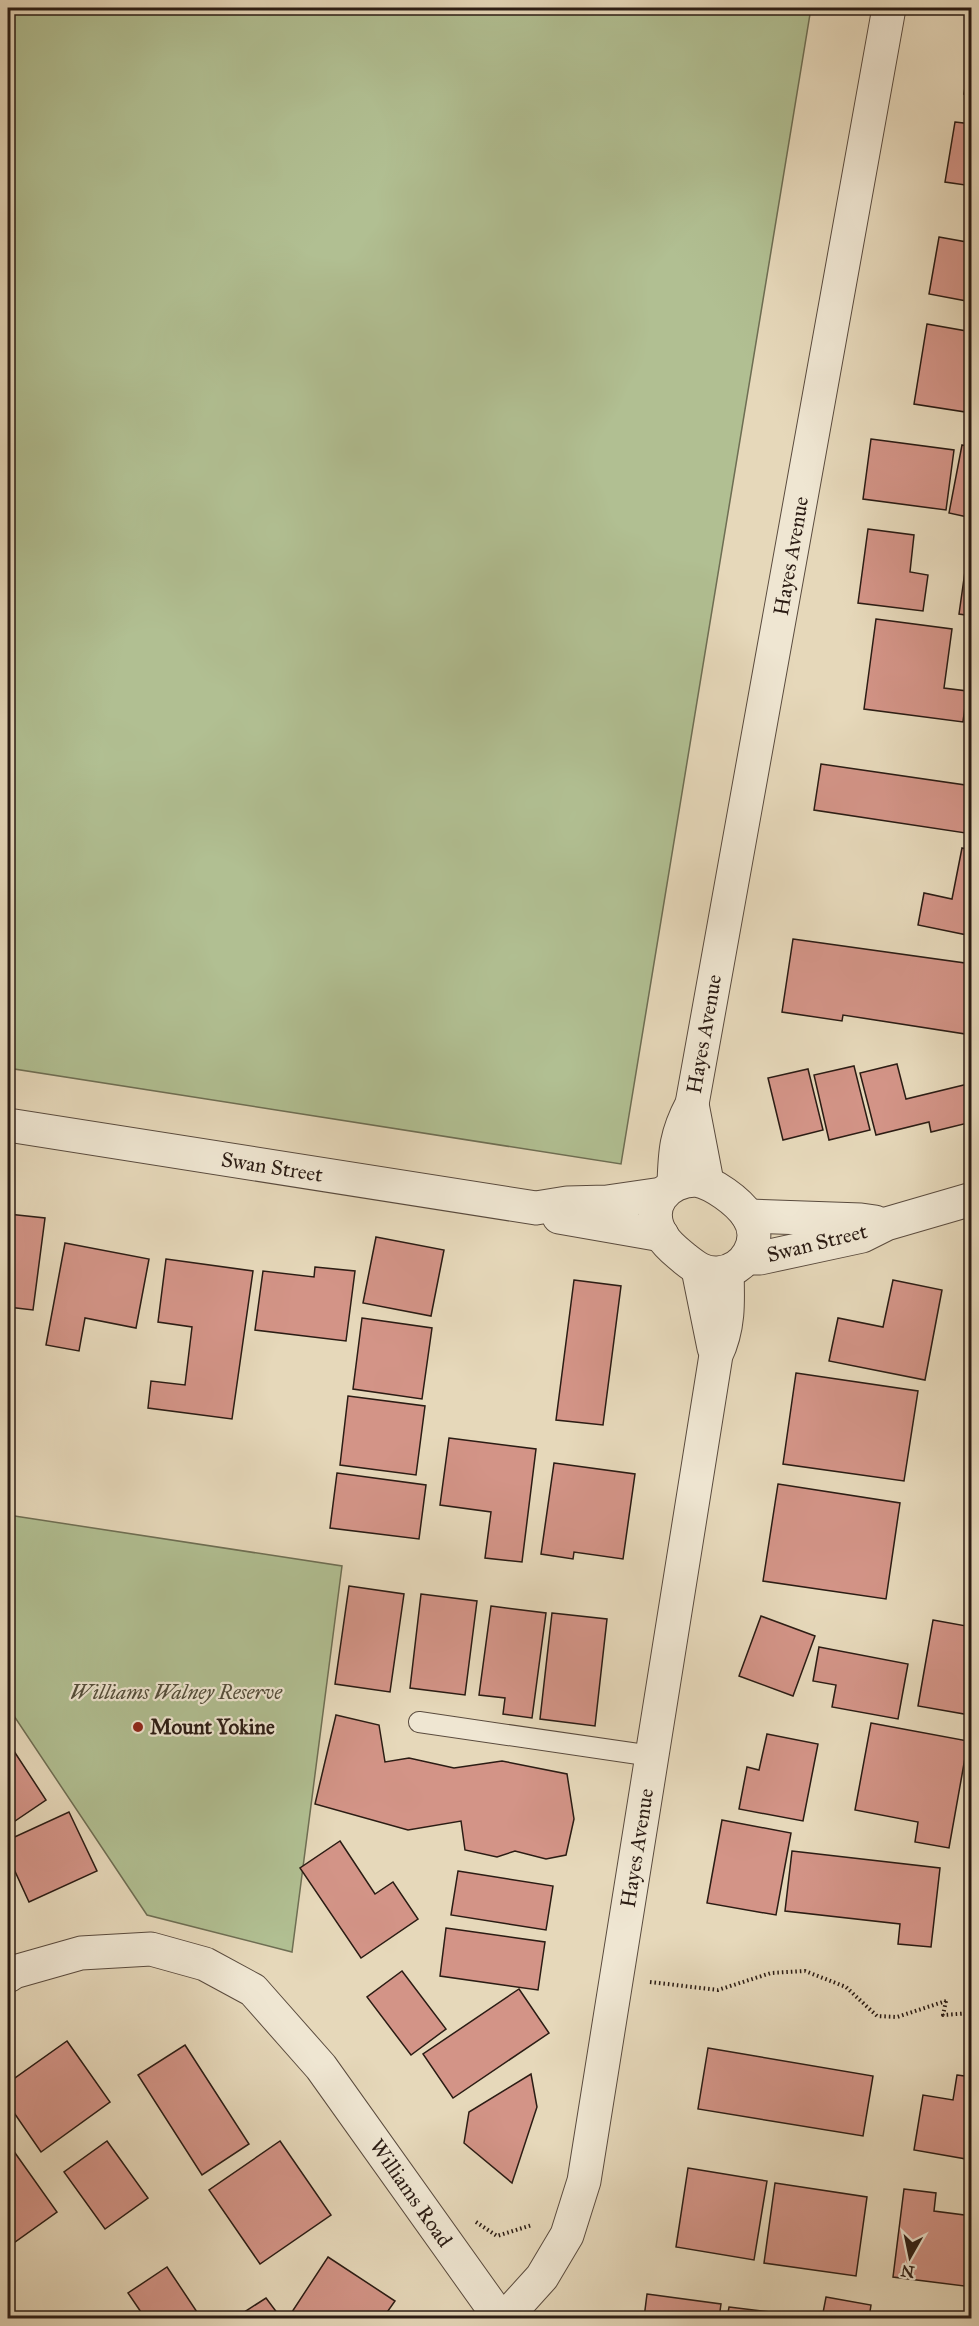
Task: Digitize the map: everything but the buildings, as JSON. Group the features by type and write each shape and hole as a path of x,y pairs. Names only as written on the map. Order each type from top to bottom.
{"street":[{"name":"Hayes Avenue","path":"668,1189 680,1125 692,1104 890,8"},
{"name":"Hayes Avenue","path":"692,1104 707,1182"},
{"name":"Swan Street","path":"8,1125 536,1208 567,1203 607,1202 668,1189"},
{"path":"683,1181 707,1182 748,1216 754,1232 752,1246 724,1266 670,1247 656,1222 656,1206 668,1189 683,1181"},
{"name":"Swan Street","path":"724,1266 862,1236 886,1224 972,1199"},
{"name":"Swan Street","path":"536,1208 545,1214 662,1235"},
{"name":"Swan Street","path":"748,1216 861,1220 886,1224"},
{"name":"Hayes Avenue","path":"503,2319 542,2277 567,2235 584,2181 716,1355 723,1339 728,1312 724,1266"},
{"name":"Williams Road","path":"8,1976 14,1972 81,1953 151,1949 205,1964 254,1990 321,2067 503,2319"}],"lane":[{"path":"419,1722 652,1756"}],"path":[{"path":"617,1978 718,1990 771,1973 804,1971 846,1987 877,2016 897,2017 946,2001 943,2015 972,2013"}],"green space":[{"path":"8,8 811,8 621,1164 8,1068"},
{"name":"Williams Walney Reserve","path":"8,1515 342,1566 292,1952 147,1915 8,1707"}],"place":[{"name":"Mount Yokine","path":"138,1727"}]}
